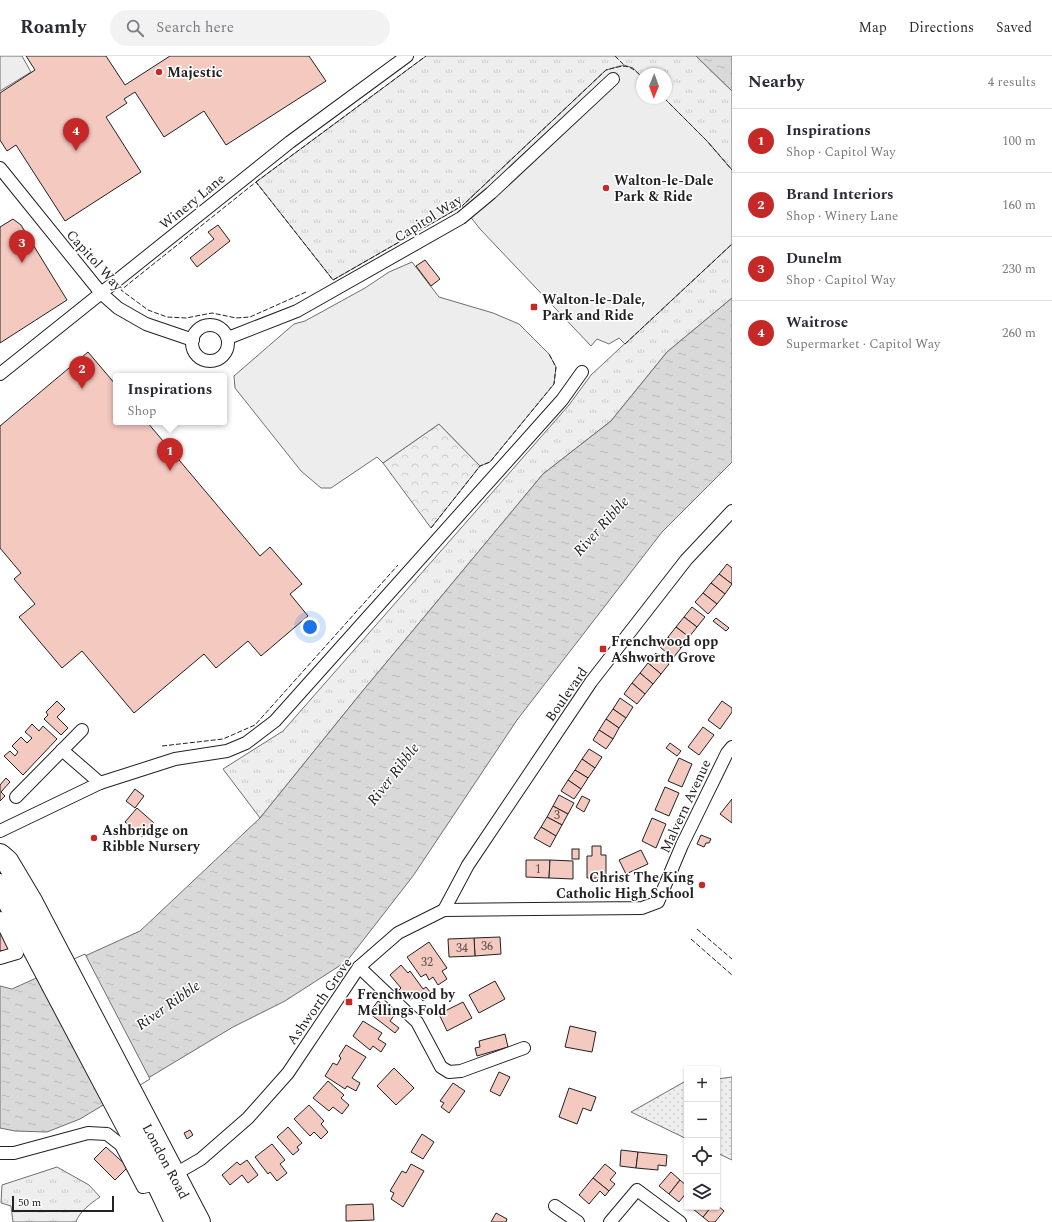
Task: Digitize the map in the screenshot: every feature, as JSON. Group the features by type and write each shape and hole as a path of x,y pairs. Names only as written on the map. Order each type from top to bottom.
{"highway":[{"path":"0,855 7,861 18,878 55,967"},
{"path":"0,885 55,967"},
{"name":"London Road","path":"55,967 166,1180 199,1222"},
{"name":"London Road","path":"166,1180 176,1222"}],"street":[{"name":"Winery Lane","path":"0,374 290,142 406,56"},
{"name":"Capitol Way","path":"228,338 297,311 460,218 492,193 613,79"},
{"name":"Capitol Way","path":"0,168 101,294 118,308 146,324 192,340"},
{"path":"210,325 220,328 228,338 228,347 226,353 221,358 210,362 200,359 195,354 192,340 197,331 210,325"},
{"path":"0,831 100,783 175,760 227,751 246,744 275,721 562,400 582,372"},
{"name":"Boulevard","path":"444,910 468,865 591,682 686,560 732,511"},
{"path":"16,797 82,730"},
{"name":"Malvern Avenue","path":"658,902 686,838 727,752 732,747"},
{"path":"62,750 100,783"},
{"name":"Ashworth Grove","path":"166,1180 201,1160 248,1118 288,1073 359,967 398,933 444,910 642,908 658,902"},
{"path":"0,918 17,953 0,958"},
{"path":"359,967 417,1022 441,1067 449,1072 461,1071 524,1048"},
{"path":"0,1153 14,1153 88,1133 107,1134 121,1145 143,1187 166,1180"},
{"path":"610,1222 637,1190 680,1222"},
{"path":"555,1206 578,1222"}],"green space":[{"path":"426,56 696,56 732,91 732,170 707,141 670,104 672,104 672,68 636,68 636,71 633,68 606,70 462,206 333,280 256,182"},
{"path":"732,244 732,298 667,352 611,421 543,474 361,693 260,818 223,769 283,731 569,405 591,375"},
{"path":"439,424 480,466 431,528 383,463"},
{"path":"732,1077 732,1160 720,1154 720,1079"},
{"path":"684,1082 684,1138 631,1112"},
{"path":"57,1167 89,1185 100,1197 83,1211 76,1222 13,1222 11,1206 1,1203 2,1185"}],"shaded area":[{"path":"0,56 22,56 31,72 0,91"},
{"name":"Walton-le-Dale Park & Ride","path":"624,65 633,68 636,71 636,104 670,104 707,141 732,170 732,244 625,344 619,338 609,344 597,339 591,346 480,229 462,206 606,70"},
{"path":"412,262 439,297 493,313 519,324 549,354 556,367 554,384 490,462 480,466 439,424 383,463 377,457 331,488 321,488 301,471 235,388 234,376 294,324 305,321 365,288 389,272"}],"water":[{"path":"696,56 732,56 732,91"},
{"name":"River Ribble","path":"732,298 732,462 662,532 517,720 413,876 347,961 285,1001 233,1027 80,1119 47,1132 15,1131 0,1128 0,986 12,989 140,931 260,818 361,693 543,474 611,421 667,352"}],"pier":[{"path":"85,954 150,1079 106,1106 38,975"}],"building":[{"path":"26,56 106,56 125,85 170,56 309,56 326,81 226,145 204,111 164,137 135,92 124,99 127,103 106,117 141,172 65,221 16,145 7,151 0,140 0,93 35,70"},
{"path":"13,219 21,225 67,300 0,343 0,227"},
{"path":"218,225 230,241 197,267 190,258 214,239 208,232"},
{"path":"425,260 440,279 431,286 416,266"},
{"path":"88,352 113,381 113,425 150,425 260,556 270,547 302,584 290,594 308,616 261,656 248,641 216,668 204,654 134,713 82,651 62,668 19,617 35,604 14,579 21,573 0,548 0,426"},
{"path":"727,564 732,568 732,584 719,574"},
{"path":"719,574 732,584 725,594 711,583"},
{"path":"711,583 725,594 717,604 703,593"},
{"path":"703,593 717,604 708,614 695,602"},
{"path":"692,607 705,617 697,627 684,617"},
{"path":"684,617 697,627 689,637 676,627"},
{"path":"716,618 729,628 726,631 713,621"},
{"path":"676,627 689,637 681,648 668,637"},
{"path":"668,637 681,648 673,658 660,647"},
{"path":"656,653 669,664 661,674 648,663"},
{"path":"648,663 661,674 653,684 640,673"},
{"path":"640,673 653,684 645,694 632,683"},
{"path":"632,683 645,694 637,704 624,694"},
{"path":"620,698 633,707 626,718 613,709"},
{"path":"57,701 65,709 57,717 68,728 61,735 44,719 48,715 46,712"},
{"path":"722,701 732,708 732,712 720,729 708,720"},
{"path":"613,709 626,718 619,728 606,719"},
{"path":"606,719 619,728 613,739 599,730"},
{"path":"32,724 39,731 43,726 57,739 23,775 4,756 10,751 15,756 18,752 12,746 21,737 27,743 32,738 25,732"},
{"path":"703,727 714,735 699,755 688,747"},
{"path":"599,730 613,739 606,749 593,740"},
{"path":"670,743 681,751 677,756 666,748"},
{"path":"589,749 602,757 595,768 582,759"},
{"path":"679,758 692,764 682,787 668,781"},
{"path":"582,759 595,768 588,778 575,770"},
{"path":"575,770 588,778 581,789 568,780"},
{"path":"6,778 10,782 1,792 5,796 0,801 0,785"},
{"path":"568,780 581,789 574,799 561,791"},
{"path":"665,787 679,793 669,816 655,810"},
{"path":"135,789 144,796 135,808 126,801"},
{"path":"559,795 574,803 568,814 553,806"},
{"path":"582,796 590,800 584,812 576,807"},
{"path":"732,799 732,823 720,814"},
{"path":"553,806 568,814 562,825 547,817"},
{"path":"137,808 154,823 142,837 125,822"},
{"path":"547,817 562,825 556,836 541,827"},
{"path":"652,818 666,824 656,848 642,841"},
{"path":"541,827 556,836 550,847 534,838"},
{"path":"701,835 711,839 704,847 697,844"},
{"path":"592,846 601,846 601,855 606,855 606,878 587,878 587,856 592,856"},
{"path":"572,849 579,849 579,859 572,859"},
{"path":"641,850 648,864 626,874 619,860"},
{"path":"526,860 550,860 549,878 526,877"},
{"path":"550,860 573,861 573,879 549,878"},
{"path":"3,933 10,950 0,951 0,934"},
{"path":"500,937 501,954 475,956 474,938"},
{"path":"474,938 475,956 449,957 448,939"},
{"path":"429,942 447,968 442,971 447,979 438,985 433,977 429,980 426,974 421,977 407,957"},
{"path":"401,965 408,973 410,971 423,989 426,987 432,994 423,1001 417,995 410,1000 405,994 403,996 398,991 401,988 390,975"},
{"path":"495,981 505,999 479,1013 469,995"},
{"path":"378,1001 395,1014 390,1021 399,1028 395,1033 369,1013"},
{"path":"463,1002 472,1018 447,1031 439,1014"},
{"path":"363,1021 382,1033 378,1039 386,1044 381,1052 373,1046 370,1050 353,1036"},
{"path":"570,1026 596,1032 592,1052 565,1047"},
{"path":"505,1034 508,1047 477,1056 475,1048 480,1047 479,1041"},
{"path":"346,1045 366,1057 352,1078 360,1083 356,1091 347,1086 345,1089 325,1076 333,1063 337,1065 341,1058 339,1056"},
{"path":"394,1068 414,1088 396,1105 377,1086"},
{"path":"499,1072 510,1077 500,1096 490,1091"},
{"path":"328,1081 344,1095 341,1098 349,1105 342,1114 333,1107 329,1111 313,1098"},
{"path":"453,1083 465,1091 449,1113 441,1107 444,1103 440,1101"},
{"path":"569,1088 596,1097 591,1111 583,1108 577,1124 559,1117"},
{"path":"309,1105 324,1121 321,1124 328,1132 321,1139 314,1132 310,1136 294,1119"},
{"path":"288,1127 302,1143 297,1147 299,1150 293,1155 277,1137"},
{"path":"190,1130 193,1135 187,1139 184,1133"},
{"path":"422,1134 434,1142 423,1159 411,1152"},
{"path":"272,1144 285,1160 280,1164 287,1173 277,1181 270,1172 268,1174 255,1157"},
{"path":"106,1147 128,1167 115,1180 94,1159"},
{"path":"621,1150 638,1152 636,1168 620,1166"},
{"path":"638,1152 667,1155 666,1166 658,1165 658,1170 636,1168"},
{"path":"247,1160 258,1175 248,1183 242,1175 230,1185 222,1175 237,1162 240,1165"},
{"path":"411,1164 424,1171 403,1207 391,1199 394,1193 390,1191 402,1171 406,1173"},
{"path":"605,1164 616,1173 610,1180 615,1184 609,1191 593,1178"},
{"path":"671,1172 680,1180 669,1194 659,1186"},
{"path":"593,1178 609,1191 605,1196 600,1191 589,1204 579,1195"},
{"path":"680,1180 684,1183 684,1196 679,1202 669,1194"},
{"path":"373,1204 374,1220 346,1221 346,1205"},
{"path":"720,1208 724,1211 715,1222 709,1222 703,1217 709,1210 720,1210"},
{"path":"694,1210 709,1210 703,1217"},
{"path":"496,1213 507,1219 506,1222 491,1222"}],"fence":[{"path":"256,182 426,56"},
{"path":"615,56 624,65"},
{"path":"306,292 250,317 236,318 212,313 186,318 167,317 148,310 121,290 256,182 333,280 462,206 606,70 626,66 636,72"},
{"path":"670,104 707,141 732,170"},
{"path":"625,344 732,244"},
{"path":"431,528 480,466 490,462 554,384 556,367 549,354"},
{"path":"162,746 223,739 255,725 398,565"},
{"path":"697,929 732,959"},
{"path":"691,939 732,975"}],"place":[{"name":"Majestic","path":"159,72"},
{"name":"Waitrose","path":"76,151"},
{"name":"Walton-le-Dale Park & Ride","path":"606,188"},
{"name":"Dunelm","path":"22,263"},
{"name":"Walton-le-Dale, Park and Ride","path":"534,307"},
{"name":"Brand Interiors","path":"82,389"},
{"name":"Inspirations","path":"170,471"},
{"name":"Frenchwood opp Ashworth Grove","path":"603,649"},
{"name":"Ashbridge on Ribble Nursery","path":"94,838"},
{"name":"Christ The King Catholic High School","path":"702,885"},
{"name":"Frenchwood by Mellings Fold","path":"349,1002"}]}
